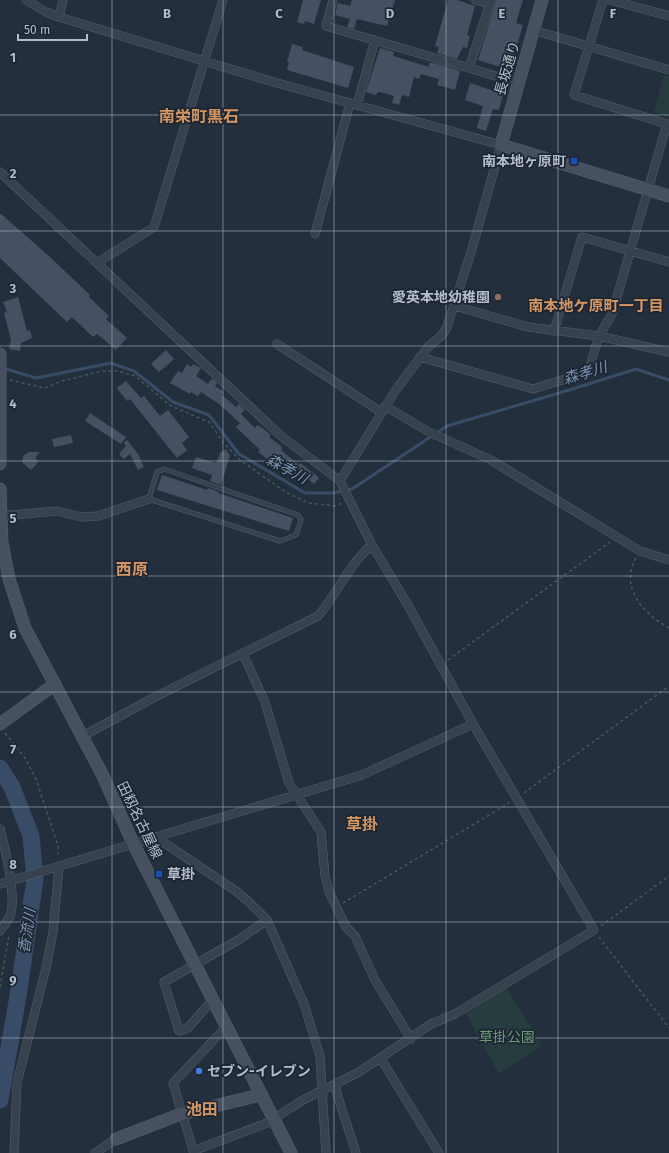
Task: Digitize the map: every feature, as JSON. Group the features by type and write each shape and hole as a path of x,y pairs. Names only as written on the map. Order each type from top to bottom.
{"main road":[{"name":"長坂通り","path":"501,145 542,0"},
{"path":"501,145 669,196"},
{"path":"0,356 0,464"},
{"name":"田籾名古屋線","path":"0,489 2,543 11,586 25,628 55,684 80,737 102,774 134,845 213,998 260,1095 274,1118 291,1153"},
{"path":"2,728 55,684"},
{"path":"116,1138 181,1114 260,1095"}],"street":[{"path":"26,0 46,12 59,17 353,104 501,145 455,306 442,335 428,347 420,357 383,409 341,483"},
{"path":"59,17 64,0"},
{"path":"96,263 154,227 223,0"},
{"path":"333,0 326,26 518,83"},
{"path":"469,68 490,2 475,0"},
{"path":"420,357 533,389 588,372 599,336 612,314 647,189 668,124 574,95 602,0"},
{"path":"610,0 669,16"},
{"path":"533,30 669,70"},
{"path":"315,234 353,104 375,40"},
{"path":"0,172 280,436 341,483 372,544 409,607 473,724 594,930 455,1014 432,1024 359,1072 322,1090 274,1118 267,1124 194,1152 181,1114 173,1083 227,1026"},
{"path":"554,331 582,237 669,262"},
{"path":"455,306 528,327 599,336 669,352"},
{"path":"277,344 383,409 491,460 640,551 669,560"},
{"path":"1,516 57,511 81,517 98,516 149,499"},
{"path":"80,737 153,698 243,654 269,639 318,616 331,601 358,559 372,544"},
{"path":"243,654 265,702 289,783 295,795 321,832 325,876 329,892 346,927 355,936 375,980 411,1039"},
{"path":"0,884 134,845 362,775 473,724"},
{"path":"0,829 13,881 11,915 0,932"},
{"path":"157,838 236,892 249,902 267,920 304,1004 320,1056 326,1153"},
{"path":"14,1153 17,1083 46,968 53,932 57,867"},
{"path":"213,998 188,1028 180,1031 164,982 195,963 240,939 267,920"},
{"path":"381,1058 439,1153"},
{"path":"336,1083 337,1094 356,1153"},
{"path":"95,1153 116,1138"}],"lane":[{"path":"164,469 298,515 301,520 296,535 280,541 149,499 157,472 164,469"}],"path":[{"path":"0,377 45,388 62,381 102,371 118,371 135,376 171,406 209,422 223,442 240,460 287,493 309,503 336,506 349,499"},
{"path":"440,665 617,537"},
{"path":"640,551 632,566 631,582 633,591 649,616 669,628"},
{"path":"336,906 517,799 669,686"},
{"path":"2,728 24,758 36,778 58,846 57,867"},
{"path":"669,876 594,930 669,1028"},
{"path":"0,987 6,958 11,915"}],"green space":[{"path":"664,75 669,76 669,117 654,112"},
{"name":"草掛公園","path":"506,987 542,1046 499,1074 465,1012"}],"building":[{"path":"303,0 321,0 314,24 305,21 304,24 297,22"},
{"path":"352,0 395,0 387,26 357,19 354,29 347,27 350,19 335,15 338,3 350,6"},
{"path":"448,0 457,0 475,6 467,35 470,36 467,48 463,47 457,59 437,53 439,47 435,46"},
{"path":"496,0 523,0 516,23 523,25 510,70 478,60"},
{"path":"292,44 303,47 302,50 354,67 348,88 287,70 289,62 287,62"},
{"path":"380,48 394,52 393,56 429,67 429,63 434,63 460,71 455,90 437,85 439,79 421,74 419,79 414,77 409,97 402,95 399,105 392,103 394,96 380,92 376,95 366,92"},
{"path":"470,83 503,94 499,110 493,109 486,131 477,128 483,106 465,100"},
{"path":"0,213 50,257 90,295 89,297 109,316 106,319 127,338 116,350 97,334 93,337 72,317 67,322 0,258"},
{"path":"18,297 27,331 30,330 32,338 21,343 20,351 9,349 11,340 4,313 7,312 3,302"},
{"path":"166,350 174,359 159,372 151,364"},
{"path":"187,364 191,367 193,364 201,368 196,376 208,384 211,379 214,380 217,383 215,386 224,392 222,395 236,407 239,404 245,410 241,414 255,428 257,425 265,430 271,435 269,437 281,446 282,451 299,465 300,463 316,475 319,478 314,484 305,476 302,480 291,472 289,475 258,452 260,450 236,427 240,423 219,404 201,392 198,396 191,392 190,394 170,383 178,371 182,373"},
{"path":"126,381 141,398 144,396 160,416 168,410 189,437 182,443 187,450 177,458 130,399 127,401 117,388"},
{"path":"90,413 126,437 121,444 85,421"},
{"path":"71,435 73,443 54,447 52,439"},
{"path":"127,440 138,454 144,467 138,470 130,454 124,459 119,454 126,446 124,442"},
{"path":"226,449 230,456 221,485 210,481 212,475 192,468 196,457 216,463 220,453"},
{"path":"29,452 40,452 35,458 39,461 31,470 22,462 23,456"},
{"path":"162,475 207,490 208,488 219,492 218,493 293,518 289,531 157,490"}],"waterway":[{"name":"森孝川","path":"3,368 36,378 111,363 134,371 173,402 209,415 239,454 305,493 333,493 352,489 447,426 636,369 669,380"},
{"name":"香流川","path":"0,768 12,787 31,836 35,879 18,996 0,1100"}],"place":[{"name":"南本地ヶ原町","path":"574,161"},
{"name":"愛英本地幼稚園","path":"498,297"},
{"name":"草掛","path":"159,874"},
{"name":"セブン-イレブン","path":"199,1071"}],"district":[{"name":"南栄町黒石","path":"199,116"},
{"name":"南本地ケ原町一丁目","path":"596,306"},
{"name":"西原","path":"132,569"},
{"name":"草掛","path":"362,824"},
{"name":"池田","path":"202,1109"}]}
